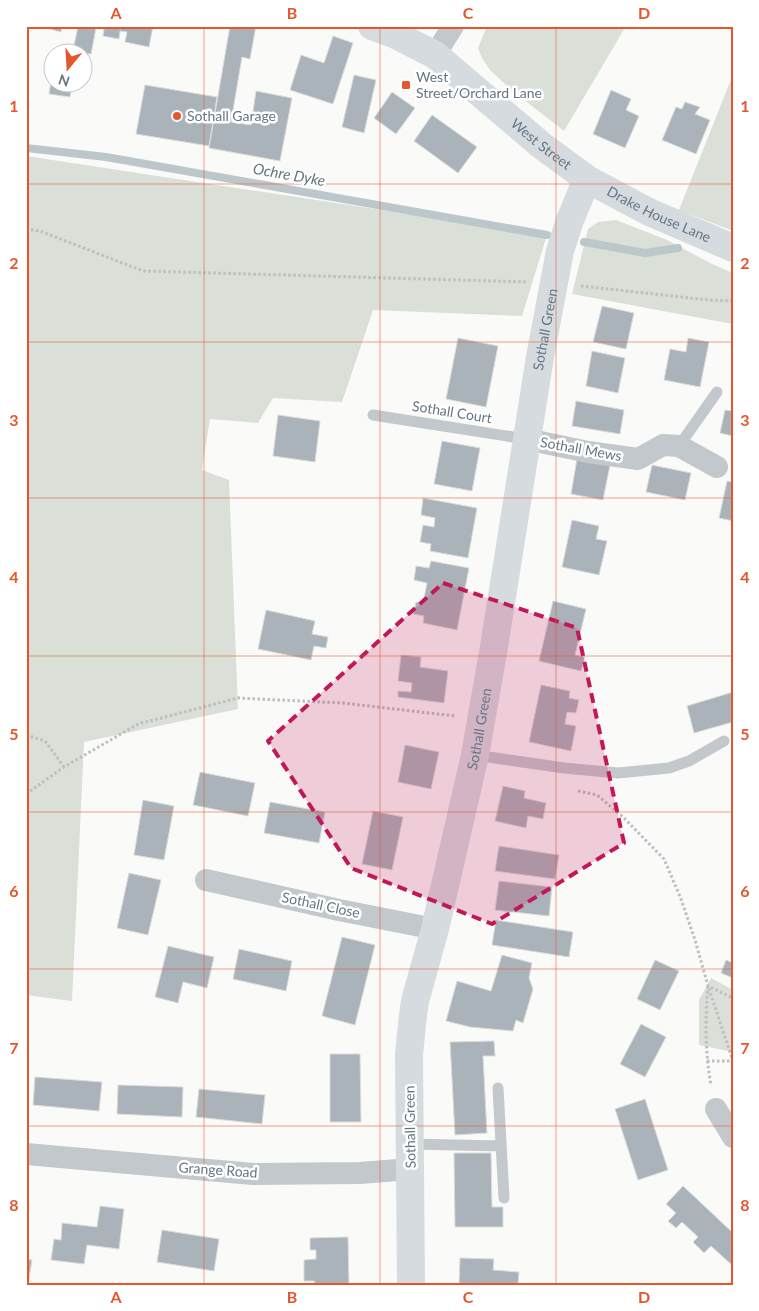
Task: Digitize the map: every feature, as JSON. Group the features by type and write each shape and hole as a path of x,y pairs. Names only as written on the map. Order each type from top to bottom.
{"street":[{"path":"435,56 452,26"},
{"name":"West Street","path":"386,29 435,56 541,144 587,178"},
{"name":"Drake House Lane","path":"587,178 649,212 733,248"},
{"name":"Sothall Green","path":"411,1285 409,1054 415,1001 435,929 475,755 494,647 526,439 560,251 587,178"},
{"name":"Sothall Mews","path":"526,439 588,452 638,459 663,445 679,446"},
{"path":"679,446 717,467"},
{"name":"Sothall Close","path":"206,880 339,910 435,929"},
{"path":"716,1109 733,1137"},
{"name":"Grange Road","path":"26,1154 253,1174 360,1173 410,1156"}],"lane":[{"path":"679,446 717,392"},
{"name":"Sothall Court","path":"372,415 526,439"},
{"path":"475,755 564,768 618,773 669,768 689,761 724,742"},
{"path":"498,1088 504,1198"},
{"path":"410,1156 501,1146"}],"path":[{"path":"26,229 40,231 143,271 554,283 733,301"},
{"path":"26,794 64,767 138,724 238,698 343,703 481,719"},
{"path":"26,735 45,741 64,767"},
{"path":"571,789 597,795 623,817 664,859 681,899 733,1061 707,1061"},
{"path":"708,986 733,998"},
{"path":"708,986 705,1013 707,1061 716,1109"}],"highlighted area":[{"path":"443,583 577,628 624,843 492,924 351,868 268,741"}],"shaded area":[{"path":"487,26 626,26 564,131 509,88 490,70 478,48"},
{"path":"733,77 733,231 679,210"},
{"path":"26,156 547,235 522,316 373,310 342,402 273,398 258,423 210,419 202,470 229,480 238,709 84,742 72,1001 26,995"},
{"path":"616,220 667,240 733,273 733,324 572,294 588,229 598,222"},
{"path":"711,978 733,990 733,1052 699,1045 699,1000"}],"building":[{"path":"38,26 62,26 61,32"},
{"path":"78,26 153,26 149,47 125,42 127,32 120,31 119,39 103,36 104,29 96,28 92,49 92,42 75,42"},
{"path":"230,26 256,26 250,59 242,57 231,122 251,125 256,91 292,98 280,161 209,148"},
{"path":"333,36 353,43 333,104 290,90 301,55 324,63"},
{"path":"354,75 376,80 364,133 342,127"},
{"name":"Sothall Garage","path":"145,85 217,97 209,146 136,134"},
{"path":"611,90 631,99 626,110 639,116 625,148 593,134"},
{"path":"49,92 71,92 70,97 49,94"},
{"path":"392,92 415,108 396,134 374,118"},
{"path":"685,102 700,107 695,114 710,120 696,154 662,140 676,107 682,109"},
{"path":"432,115 477,147 458,173 414,141"},
{"path":"602,306 634,313 626,349 593,342"},
{"path":"458,338 498,346 486,407 446,399"},
{"path":"688,338 709,342 700,387 664,380 670,349 686,352"},
{"path":"592,351 625,358 618,393 586,386"},
{"path":"576,401 624,410 620,434 572,426"},
{"path":"725,410 733,411 733,436 720,433"},
{"path":"278,415 320,421 315,462 273,456"},
{"path":"442,441 480,448 472,491 434,484"},
{"path":"577,459 610,465 603,500 571,494"},
{"path":"652,465 691,473 685,500 646,492"},
{"path":"727,481 733,482 733,521 719,518"},
{"path":"423,498 477,508 468,558 430,551 431,544 420,542 423,525 434,527 435,518 421,515"},
{"path":"572,520 599,526 596,539 607,541 599,575 562,567"},
{"path":"431,561 469,568 457,630 423,623 424,616 413,614 416,602 423,603 427,583 414,580 416,566 429,568"},
{"path":"553,601 586,609 575,655 585,657 581,671 539,661"},
{"path":"266,610 315,621 312,634 328,637 326,648 314,646 311,660 258,649"},
{"path":"401,655 421,657 420,667 448,671 444,703 398,697 398,691 411,692 412,683 398,681"},
{"path":"541,685 570,691 569,698 579,700 576,713 567,712 565,724 576,726 571,751 529,742"},
{"path":"733,692 733,722 694,733 687,706"},
{"path":"405,745 439,752 431,789 398,782"},
{"path":"200,772 255,783 248,816 193,805"},
{"path":"503,786 525,791 524,798 546,803 543,819 528,816 526,828 495,821"},
{"path":"143,800 174,806 164,860 134,855"},
{"path":"270,802 325,812 319,843 264,833"},
{"path":"373,811 403,817 392,870 362,864"},
{"path":"499,846 559,855 555,879 495,871"},
{"path":"129,873 161,880 148,935 117,928"},
{"path":"499,881 552,887 549,916 495,910"},
{"path":"496,920 573,932 569,957 492,945"},
{"path":"342,937 375,945 355,1025 322,1016"},
{"path":"168,946 214,957 207,988 183,982 178,1003 155,997"},
{"path":"239,949 292,961 286,991 233,979"},
{"path":"502,955 532,963 529,978 533,989 523,1023 516,1020 513,1031 470,1027 446,1021 457,981 491,991"},
{"path":"655,960 679,971 660,1010 637,999"},
{"path":"726,960 733,963 733,978 721,973"},
{"path":"641,1024 666,1037 645,1077 620,1064"},
{"path":"494,1041 495,1056 483,1056 487,1133 455,1135 450,1042"},
{"path":"330,1054 360,1054 361,1122 330,1122"},
{"path":"35,1077 102,1082 99,1111 33,1105"},
{"path":"118,1085 183,1087 182,1117 117,1114"},
{"path":"199,1089 265,1095 262,1124 196,1117"},
{"path":"645,1099 668,1170 638,1180 615,1109"},
{"path":"454,1153 491,1153 492,1207 503,1207 503,1227 455,1227"},
{"path":"683,1186 733,1233 733,1266 711,1246 704,1253 693,1242 698,1237 682,1222 676,1228 668,1221 676,1213 666,1204"},
{"path":"100,1206 124,1209 119,1249 87,1245 84,1264 51,1260 54,1239 61,1240 62,1223 97,1227"},
{"path":"162,1230 219,1239 214,1271 157,1262"},
{"path":"348,1237 349,1285 315,1285 314,1281 304,1281 304,1260 316,1259 316,1250 310,1250 310,1238"},
{"path":"460,1258 494,1259 493,1270 519,1272 518,1285 459,1285"},
{"path":"26,1259 32,1260 28,1285 26,1285"}],"waterway":[{"name":"Ochre Dyke","path":"26,148 106,157 547,235"},
{"name":"Ochre Dyke","path":"584,242 645,253 678,248"}],"place":[{"name":"West Street/Orchard Lane","path":"406,85"},
{"name":"Sothall Garage","path":"177,116"}]}
